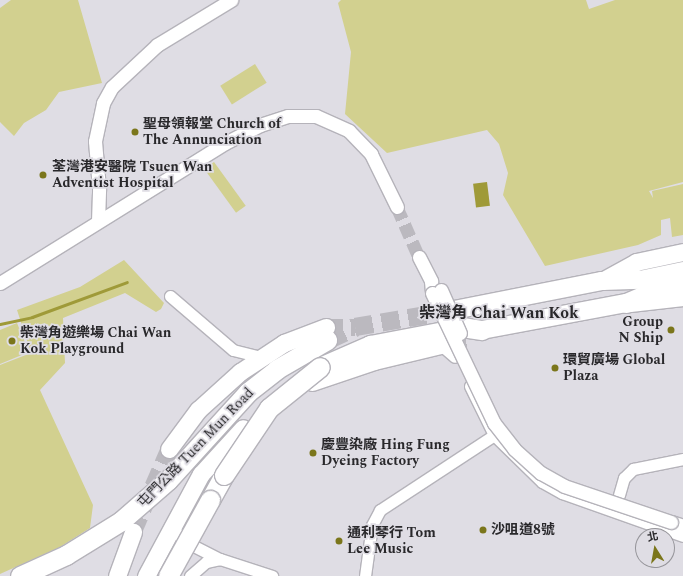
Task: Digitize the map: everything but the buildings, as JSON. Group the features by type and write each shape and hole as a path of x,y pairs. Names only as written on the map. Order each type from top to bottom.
{"highway":[{"path":"454,310 602,281 640,280 683,271"},
{"path":"471,332 626,303 652,292 683,286"},
{"name":"屯門公路 Tuen Mun Road","path":"20,576 66,555 121,521 168,480 248,392 326,334"},
{"name":"屯門公路 Tuen Mun Road","path":"168,576 248,434 281,396 316,370 358,349 447,344"}],"main road":[{"path":"602,281 636,262 683,252"},
{"path":"626,303 683,297"},
{"path":"169,449 198,410 240,372 284,343 326,334"},
{"path":"312,382 374,361 447,344"},
{"path":"146,576 170,526 201,474 243,428"},
{"path":"117,576 133,532"}],"street":[{"path":"98,221 99,188 95,141 103,103 112,87 157,45 231,0"},
{"path":"0,283 122,205 250,129 278,118 308,115 341,125 365,146 398,207"},
{"path":"99,188 108,198 122,205"},
{"path":"419,257 500,420 519,445 544,467 567,481 677,521"},
{"path":"170,296 233,350 261,357"},
{"path":"233,350 240,372"},
{"path":"470,386 494,435 548,485 623,512 683,536"},
{"path":"365,576 372,525 380,510 494,435"},
{"path":"619,495 624,478 633,469 683,459"},
{"path":"170,526 186,542 220,559 272,576"},
{"path":"190,576 206,562 220,559"}],"shaded area":[{"path":"11,0 78,0 102,83 59,92 46,110 24,123 14,136 0,122 0,8"},
{"path":"341,0 586,0 589,9 615,0 683,0 683,182 649,191 653,198 652,191 683,184 683,235 672,237 670,218 661,220 661,235 638,245 545,266 503,195 508,173 499,144 487,130 387,153 345,114 351,52 338,3"},
{"path":"255,64 267,83 232,104 220,86"},
{"path":"214,162 246,206 236,213 204,169"},
{"path":"487,182 490,206 476,208 473,184"},
{"path":"124,260 164,303 161,309 156,312 125,293 63,318 65,363 40,390 93,505 90,528 60,547 0,574 0,365 31,353 17,310 80,287"},
{"name":"柴灣角遊樂場 Chai Wan Kok Playground","path":"17,323 29,352 0,364 0,330"}],"waterway":[{"path":"0,324 32,317 127,282"}],"tunnel":[{"path":"397,207 419,257"},
{"path":"355,327 433,314"},
{"path":"326,327 355,327"},
{"path":"327,340 355,327"},
{"path":"449,343 470,339"},
{"path":"133,532 169,449"}],"place":[{"name":"聖母領報堂 Church of The Annunciation","path":"135,132"},
{"name":"荃灣港安醫院 Tsuen Wan Adventist Hospital","path":"43,175"},
{"name":"Group N Ship","path":"671,330"},
{"name":"柴灣角遊樂場 Chai Wan Kok Playground","path":"12,341"},
{"name":"環貿廣場 Global Plaza","path":"555,368"},
{"name":"慶豐染廠 Hing Fung Dyeing Factory","path":"313,453"},
{"name":"沙咀道8號","path":"483,530"},
{"name":"通利琴行 Tom Lee Music","path":"339,541"}],"district":[{"name":"柴灣角 Chai Wan Kok","path":"499,313"}]}
